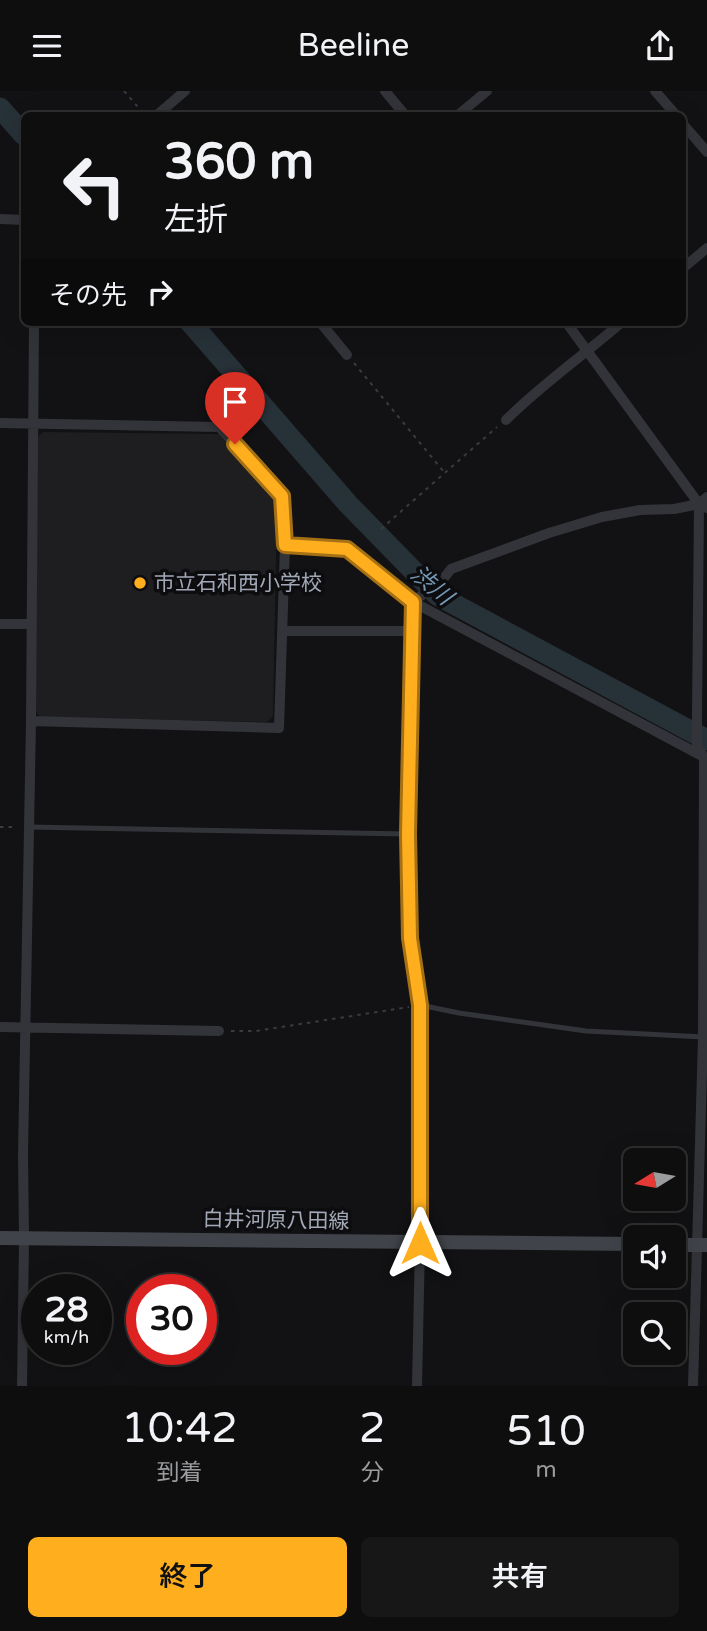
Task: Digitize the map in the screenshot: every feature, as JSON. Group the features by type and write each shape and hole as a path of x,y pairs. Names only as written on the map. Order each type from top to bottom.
{"main road":[{"name":"白井河原八田線","path":"0,1238 623,1244"}],"street":[{"path":"160,112 185,91"},
{"path":"385,91 402,112"},
{"path":"462,112 487,91"},
{"path":"655,91 673,112"},
{"path":"686,128 707,152"},
{"path":"0,219 21,220"},
{"path":"686,266 707,248"},
{"path":"22,1386 34,326"},
{"path":"323,326 347,355"},
{"path":"569,326 704,503 697,717 698,746 705,758 703,1245 693,1386"},
{"path":"506,420 529,397 617,326"},
{"path":"0,423 219,427 282,496 285,545 279,728 31,721"},
{"path":"417,1386 420,1005 410,938 408,834 412,631 418,599 451,569 549,533 603,517 704,503"},
{"path":"285,545 347,549 418,599 705,758"},
{"path":"0,624 32,624"},
{"path":"283,631 412,631"},
{"path":"0,1027 219,1031"}],"lane":[{"path":"28,827 408,834"},
{"path":"420,1005 586,1031 705,1037"}],"path":[{"path":"124,91 142,112"},
{"path":"347,355 445,473"},
{"path":"381,529 506,420"},
{"path":"0,827 28,827"},
{"path":"219,1031 256,1031 420,1005"}],"shaded area":[{"path":"43,432 219,434 277,504 273,716 267,722 40,717 35,710 38,437"}],"waterway":[{"name":"渋川","path":"0,108 21,132"},
{"name":"渋川","path":"193,326 348,504 437,595 707,740"}],"place":[{"name":"市立石和西小学校","path":"140,583"}],"route":[{"path":"235,444 282,496 285,545 347,549 413,602 408,834 410,938 420,1005 420,1243"}]}
